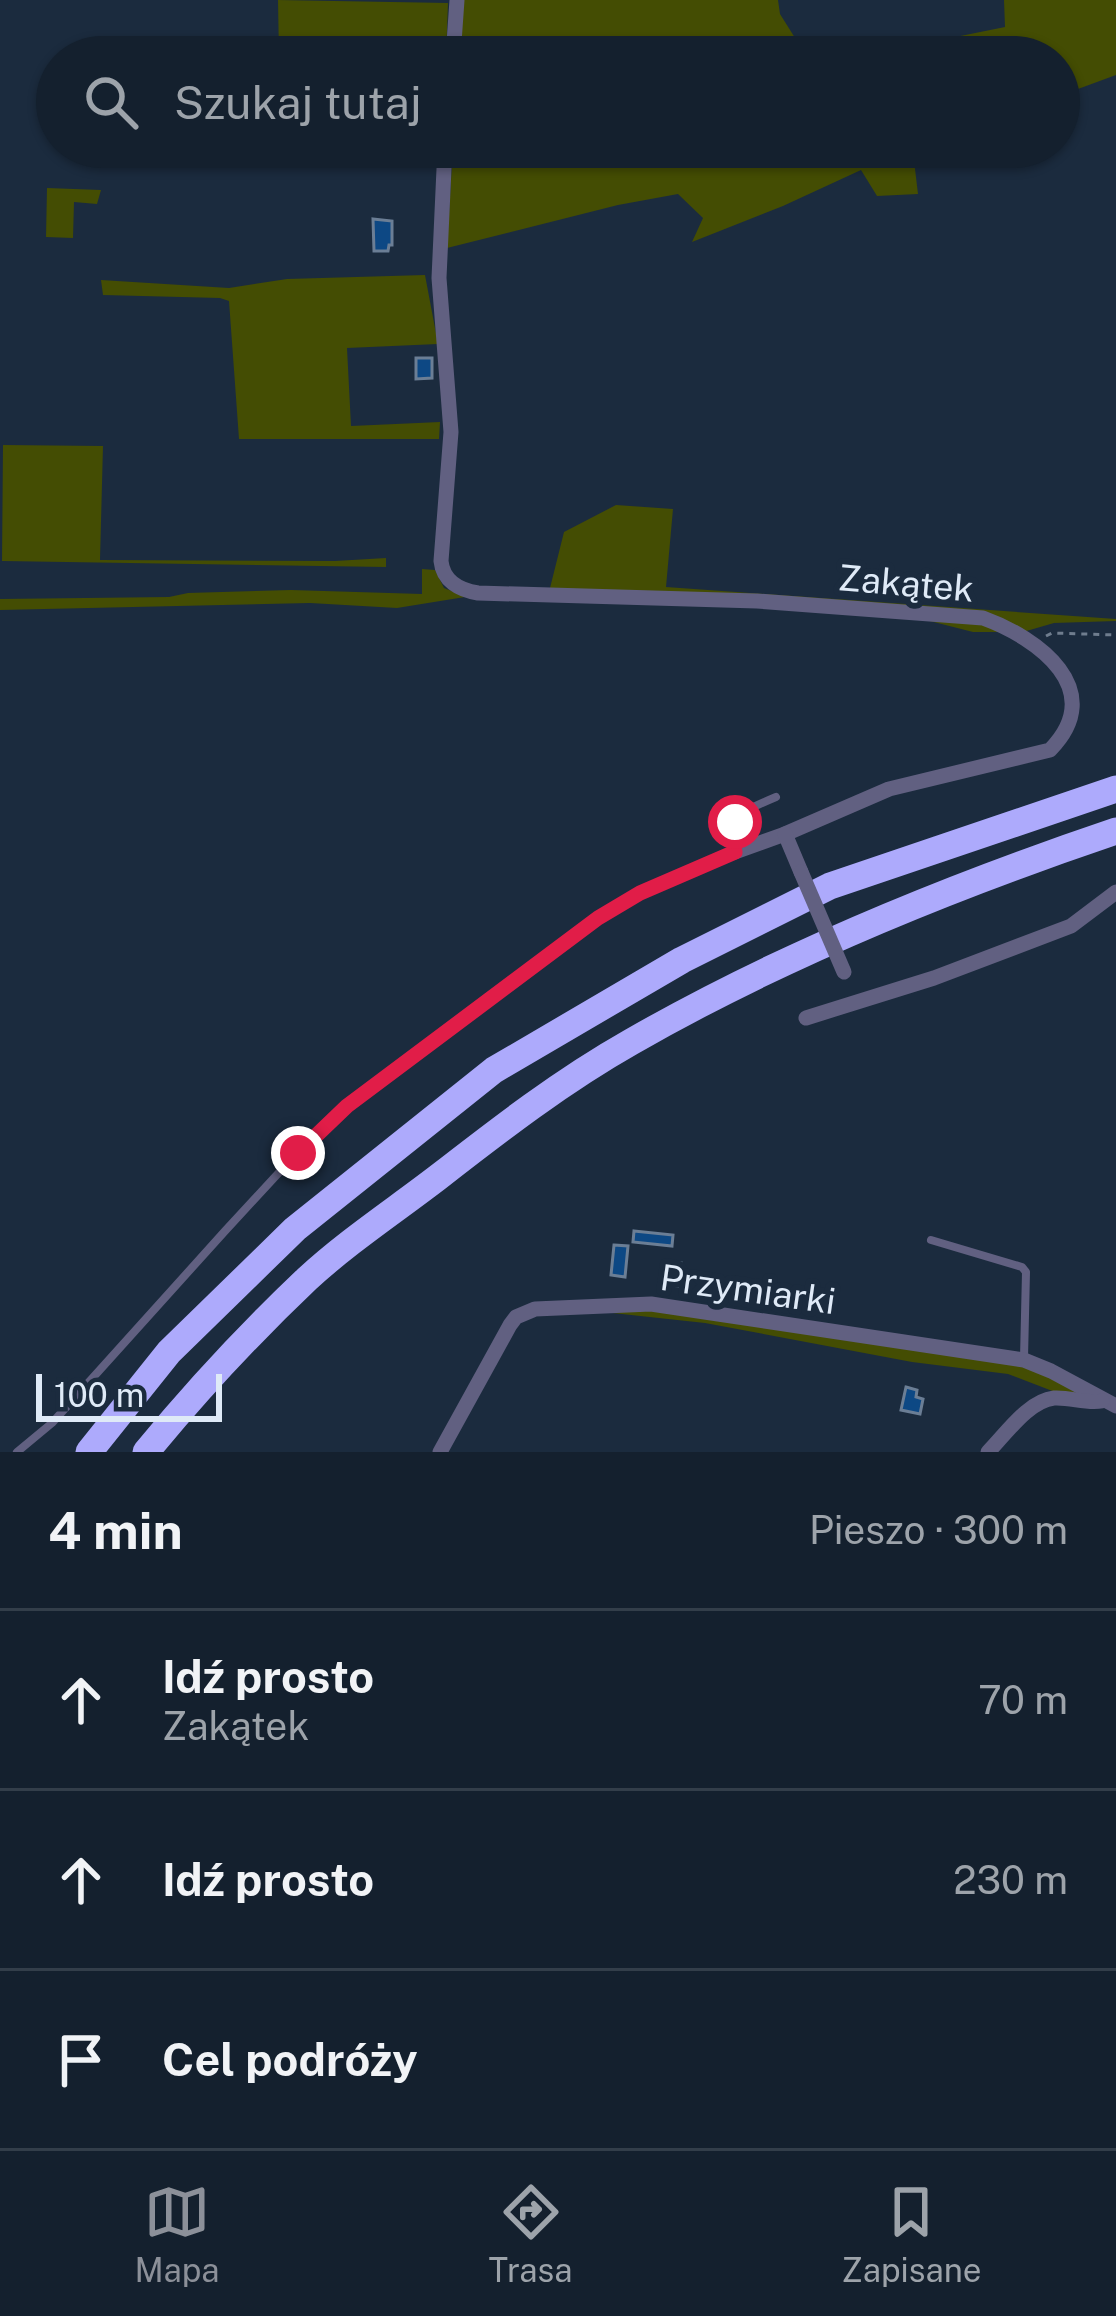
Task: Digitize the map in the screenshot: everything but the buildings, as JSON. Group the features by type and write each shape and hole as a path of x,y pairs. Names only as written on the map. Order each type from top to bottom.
{"highway":[{"path":"89,1452 169,1352 295,1229 494,1070 682,960 830,886 1116,789"},
{"path":"146,1452 201,1385 310,1275 532,1104 631,1042 765,972 1031,859 1116,831"}],"street":[{"path":"454,36 457,0"},
{"name":"Zakątek","path":"444,168 439,278 451,432 442,571 450,582 478,593 757,601 983,618 1033,641 1062,671 1071,693 1072,718 1050,750 889,789 735,852"},
{"path":"784,834 857,1002"},
{"path":"806,1018 934,978 1071,926 1116,892"},
{"name":"Przymiarki","path":"440,1452 510,1325 535,1309 651,1304 1024,1360 1111,1403"},
{"path":"988,1452 1040,1402 1063,1398 1111,1403"}],"lane":[{"path":"735,852 735,822 776,797"},
{"name":"Zakątek","path":"17,1452 52,1423 239,1215 347,1106 557,947 640,893 735,852"},
{"path":"931,1240 1027,1272 1024,1360"}],"path":[{"path":"1033,641 1052,634 1116,635"}],"green space":[{"path":"278,0 448,3 447,36 279,36"},
{"path":"463,0 778,0 780,14 794,36 460,36"},
{"path":"1004,0 1116,0 1116,75 1080,88 1080,36 960,36 1005,27"},
{"path":"452,168 915,168 918,194 877,196 861,170 692,242 703,218 678,194 447,248"},
{"path":"47,188 101,190 97,204 74,202 73,238 46,237"},
{"path":"425,275 438,344 347,348 351,426 440,422 439,439 239,439 229,301 103,295 101,280 229,288 287,279"},
{"path":"3,445 103,446 100,560 386,558 386,567 2,561"},
{"path":"616,505 673,509 666,587 1116,621 1054,623 1023,632 973,632 914,617 665,602 465,597 397,608 310,603 0,610 0,599 291,590 422,594 422,569 435,570 444,588 464,596 550,588 564,532"},
{"path":"658,1309 1022,1365 1095,1399 1055,1392 1008,1374 912,1362 705,1323 594,1311"}],"route":[{"path":"298,1153 347,1106 598,918 640,893 735,852 735,822"}]}
